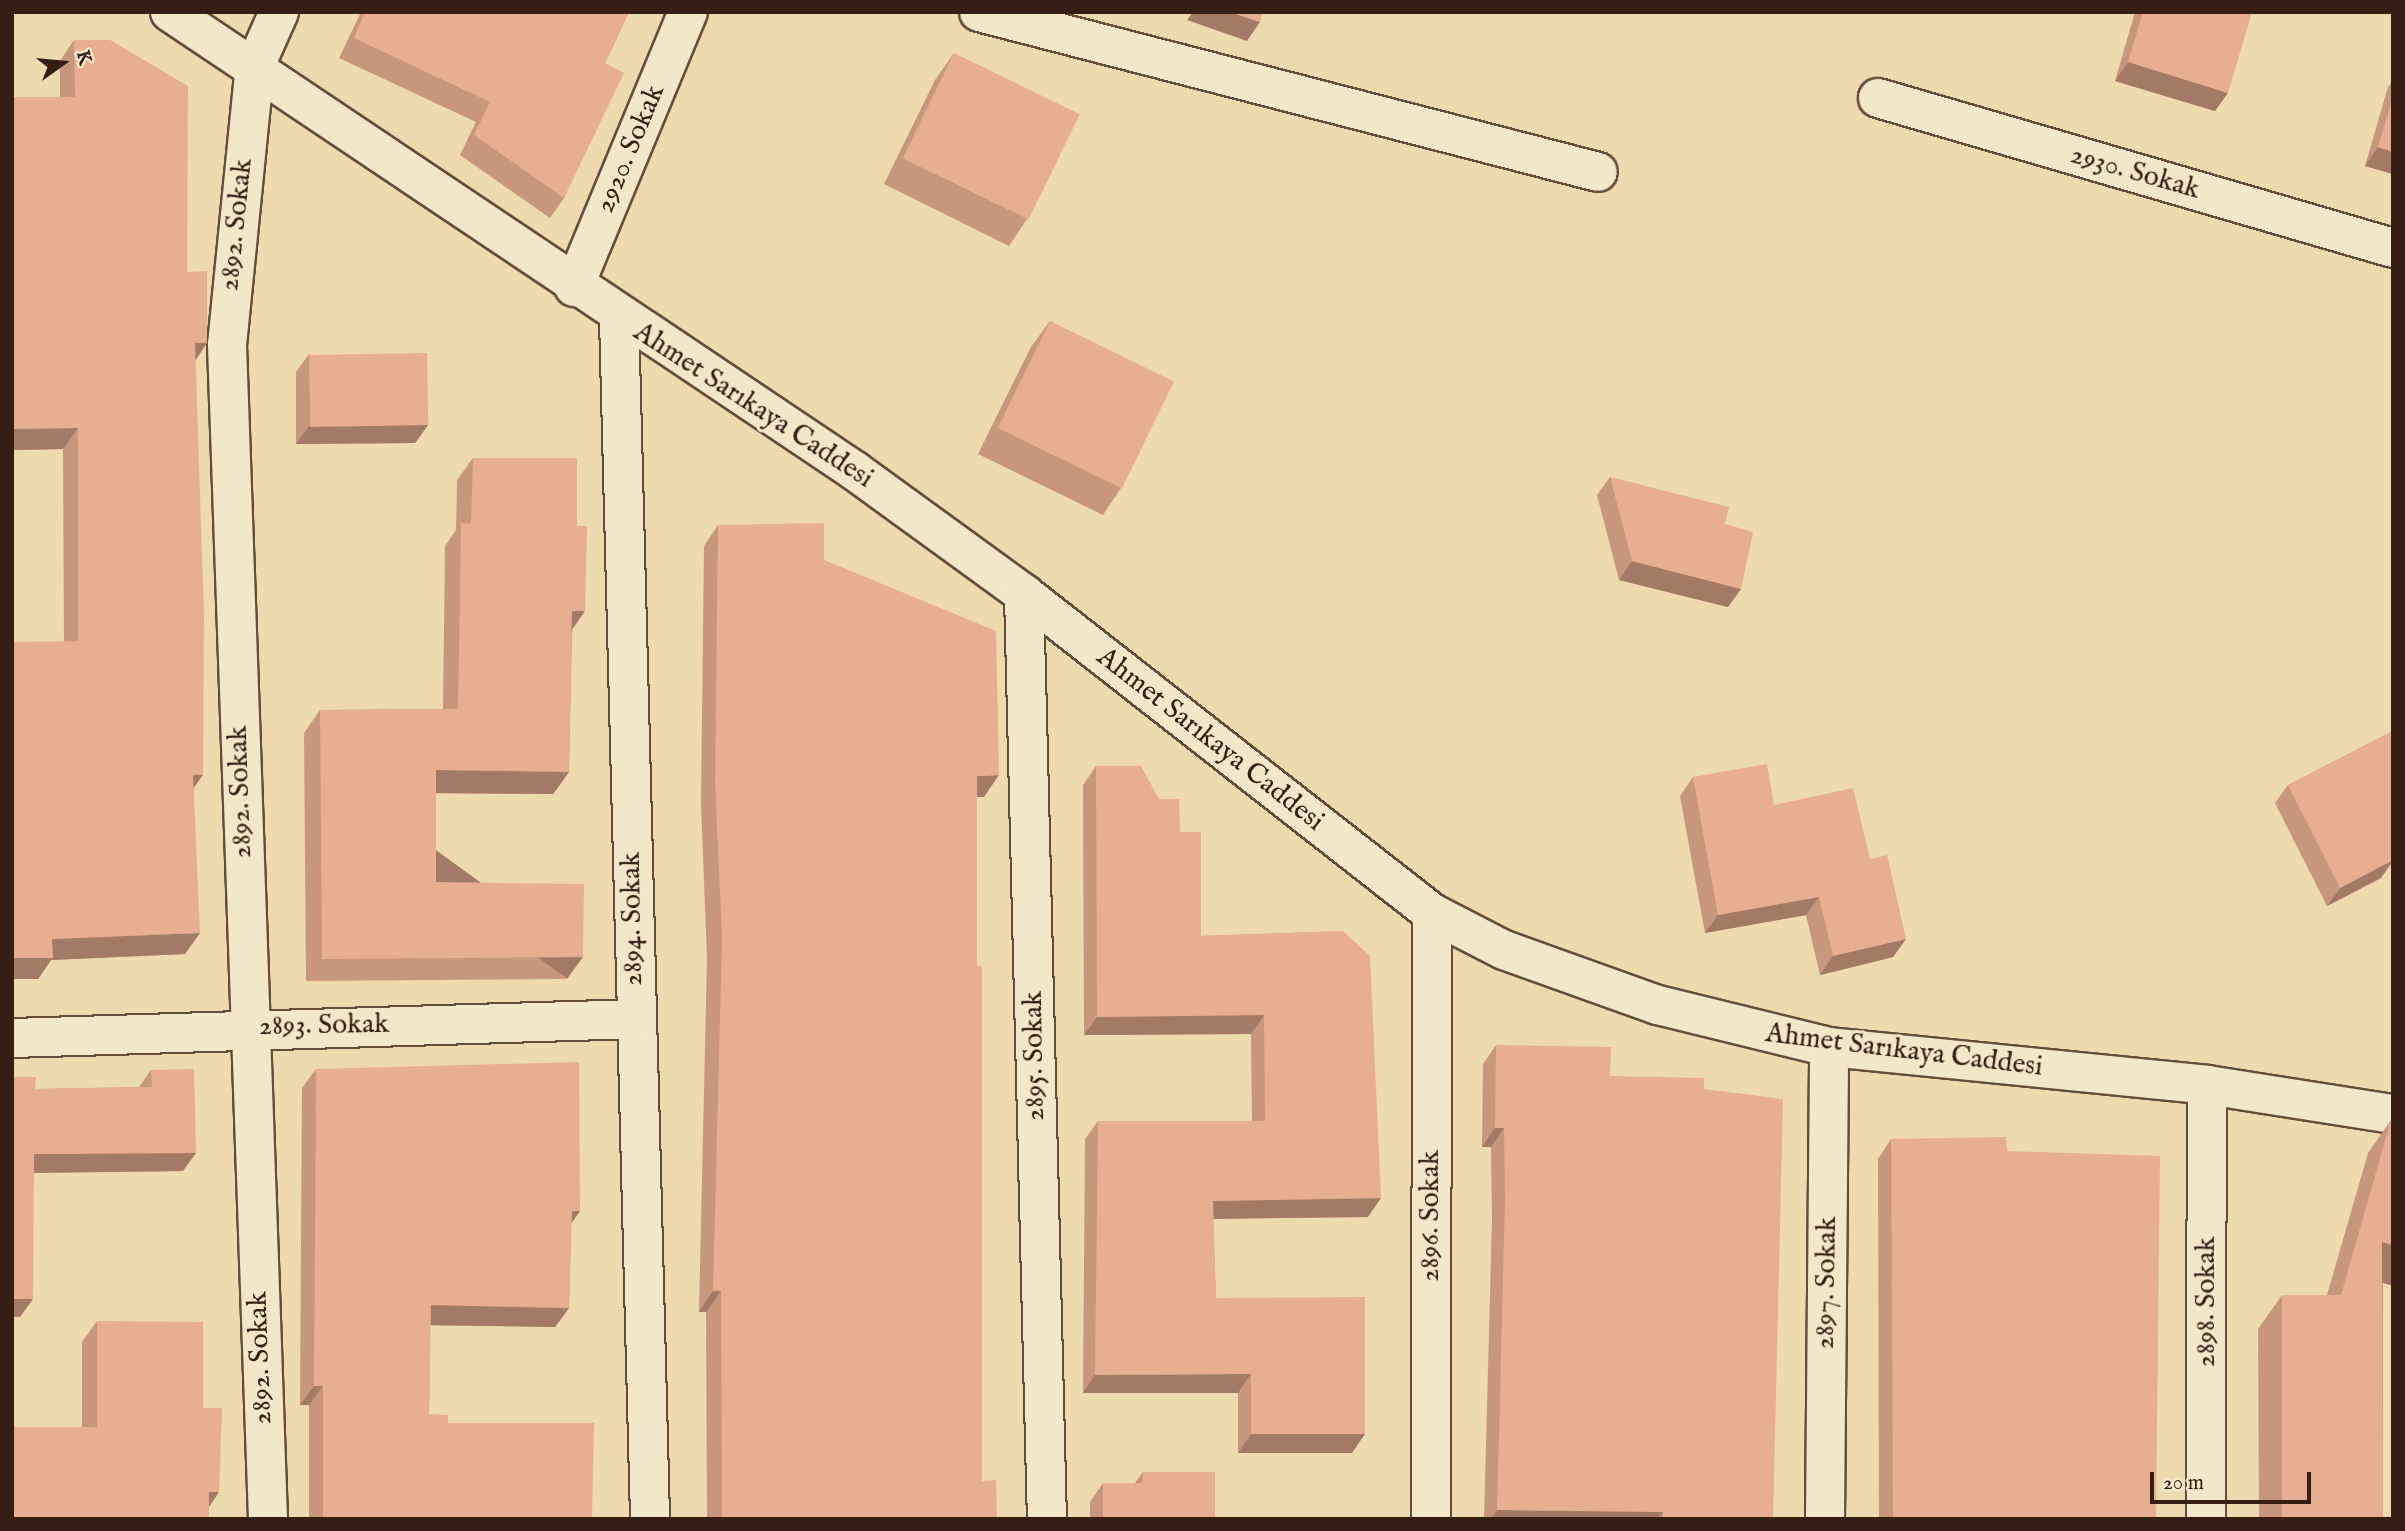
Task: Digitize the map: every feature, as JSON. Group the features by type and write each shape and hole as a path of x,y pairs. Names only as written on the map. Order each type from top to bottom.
{"street":[{"name":"Ahmet Sarıkaya Caddesi","path":"170,12 255,66 618,318 855,471 1024,594 1432,913 1581,980 1746,1031 1829,1047 2207,1085 2393,1114"},
{"name":"2892. Sokak","path":"268,1519 248,1028 227,345 255,66 279,12"},
{"name":"2920. Sokak","path":"574,286 688,12"},
{"path":"979,12 1598,172"},
{"name":"2930. Sokak","path":"1878,98 2393,248"},
{"name":"2894. Sokak","path":"618,318 650,1519"},
{"name":"2895. Sokak","path":"1024,594 1047,1519"},
{"name":"2896. Sokak","path":"1431,1519 1432,913"},
{"name":"2893. Sokak","path":"12,1038 248,1028 636,1019"},
{"name":"2897. Sokak","path":"1825,1519 1829,1047"},
{"name":"2898. Sokak","path":"2206,1519 2207,1085"}],"building":[{"path":"365,12 629,12 605,63 624,73 564,198 474,135 490,102 354,38"},
{"path":"1230,12 1263,12 1260,22"},
{"path":"2143,12 2252,12 2228,93 2128,62"},
{"path":"74,40 110,40 188,86 187,272 207,271 207,343 195,343 204,616 203,775 193,775 200,933 52,939 53,958 12,958 12,642 78,641 78,428 12,429 12,97 75,97"},
{"path":"954,53 1080,114 1029,220 903,158"},
{"path":"2393,97 2393,152 2378,147"},
{"path":"1050,321 1174,381 1122,488 998,428"},
{"path":"427,353 428,425 310,427 309,355"},
{"path":"473,458 577,458 577,526 587,526 585,611 572,611 569,772 436,770 436,882 584,884 583,957 322,959 320,710 458,709 461,523 471,524"},
{"path":"1610,477 1729,507 1725,524 1753,532 1741,589 1632,561"},
{"path":"824,523 824,560 996,631 999,775 977,776 977,966 982,966 982,1481 996,1480 997,1519 722,1519 721,1291 713,1291 722,938 715,783 718,525"},
{"path":"2393,731 2393,860 2340,888 2288,785"},
{"path":"1767,764 1774,805 1853,788 1870,859 1887,855 1906,939 1833,956 1819,897 1718,915 1693,777"},
{"path":"1096,766 1141,766 1159,799 1179,799 1180,832 1201,832 1201,936 1343,931 1370,956 1381,1198 1213,1201 1216,1298 1365,1297 1365,1434 1251,1434 1251,1374 1095,1375 1098,1121 1265,1121 1264,1015 1097,1017"},
{"path":"1496,1045 1611,1047 1610,1076 1704,1078 1704,1089 1783,1099 1773,1519 1663,1519 1663,1512 1497,1510 1505,1200 1504,1128 1495,1128"},
{"path":"579,1062 580,1211 572,1211 569,1308 431,1305 429,1414 448,1415 448,1423 594,1423 592,1519 323,1519 323,1386 314,1386 316,1069"},
{"path":"194,1069 196,1153 34,1154 33,1299 12,1299 12,1077 36,1077 35,1089 152,1087 151,1070"},
{"path":"2391,1120 2393,1245 2382,1242 2383,1519 2282,1519 2282,1295 2341,1295"},
{"path":"2006,1137 2007,1151 2160,1156 2156,1519 1893,1519 1891,1139"},
{"path":"97,1321 203,1322 203,1408 222,1408 219,1492 209,1492 209,1519 12,1519 12,1427 97,1427"},
{"path":"1143,1472 1215,1472 1215,1519 1103,1519 1103,1483 1142,1483"}]}
